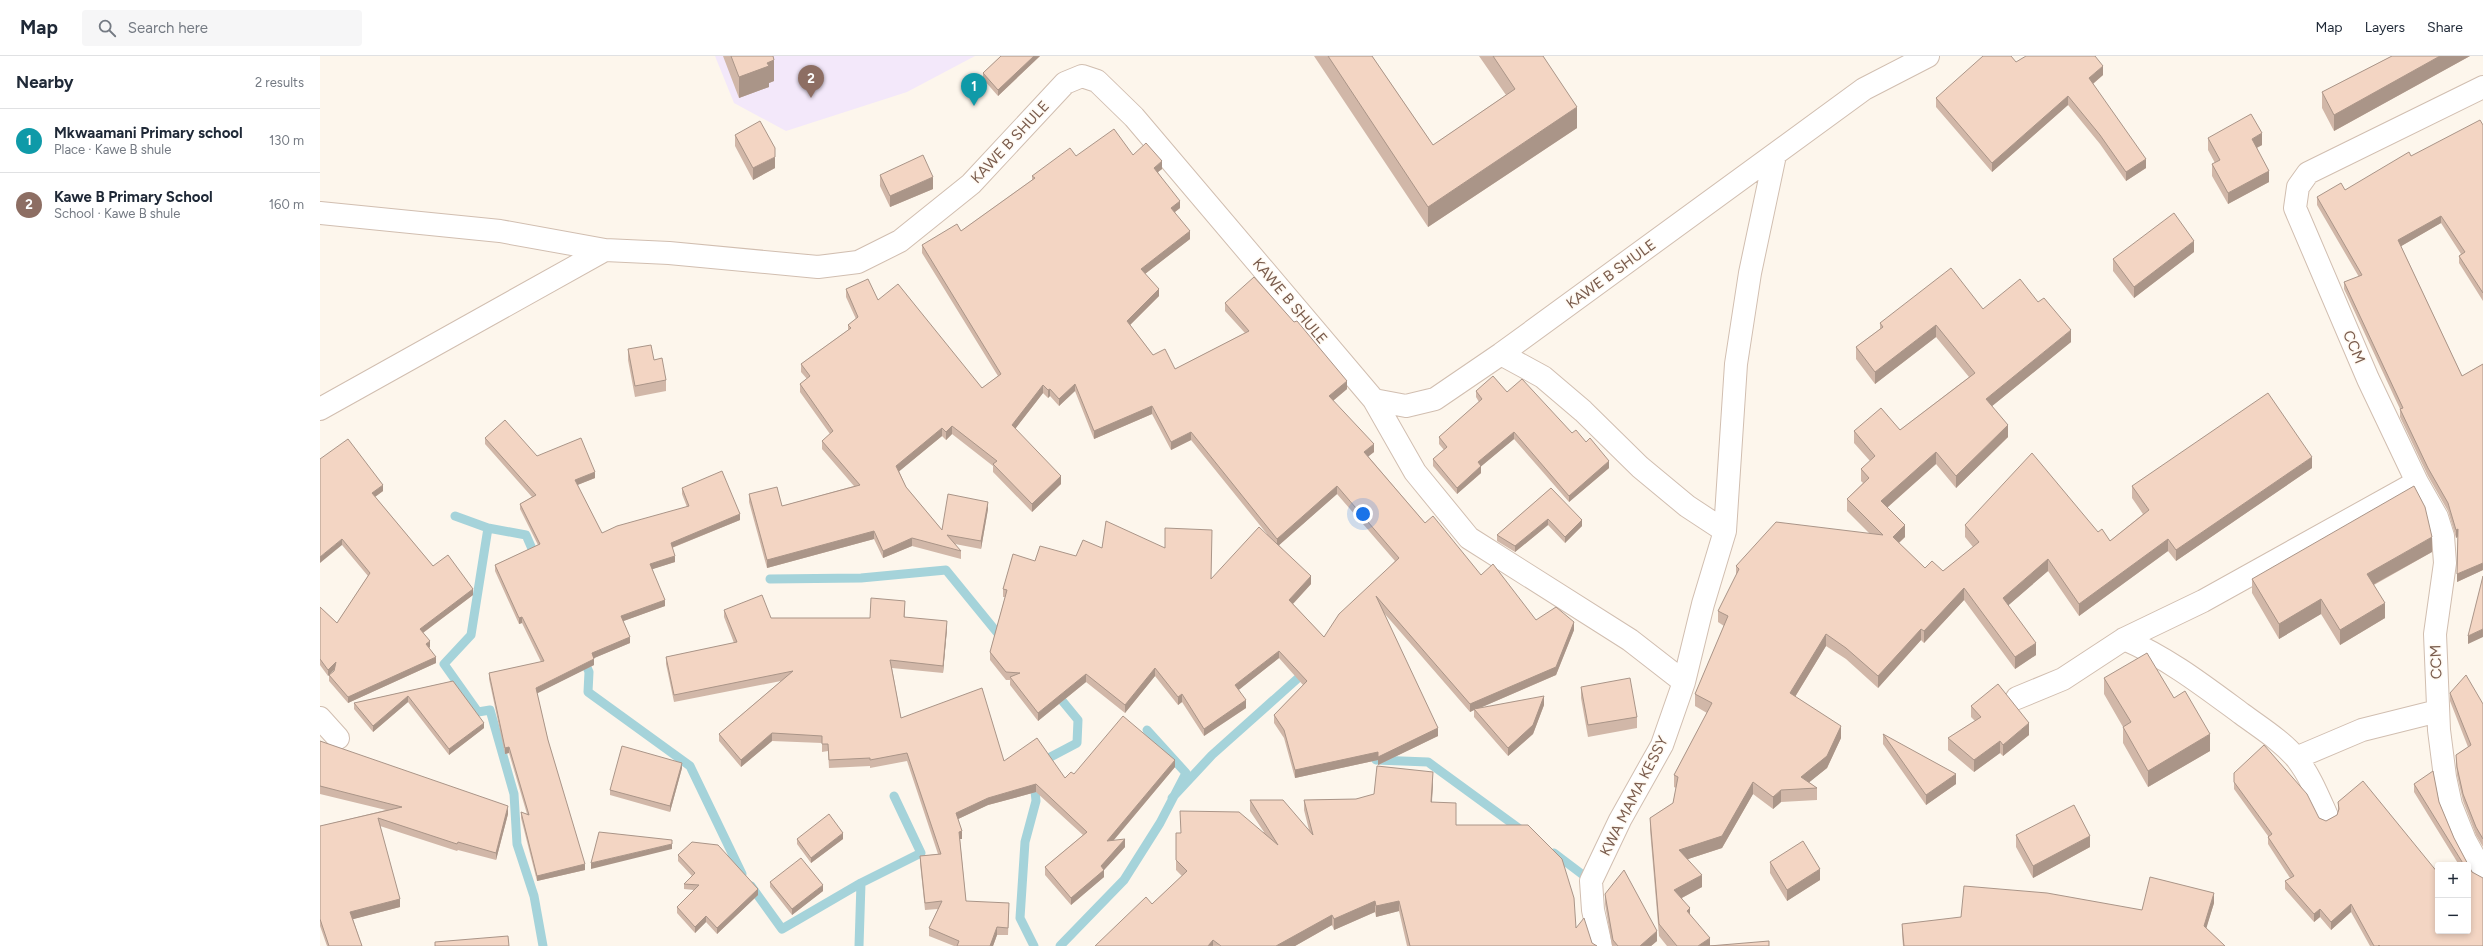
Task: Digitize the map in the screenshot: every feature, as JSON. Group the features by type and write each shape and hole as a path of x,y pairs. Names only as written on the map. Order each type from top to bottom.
{"street":[{"name":"KAWE B SHULE","path":"320,213 500,231 605,250 669,253 818,267 858,262 900,241 971,184 1065,83 1082,76 1097,81 1134,117 1374,400 1406,406 1436,399 1501,354 1864,89 1928,56"},
{"name":"CCM","path":"2483,87 2308,173 2298,187 2295,208 2313,254 2368,379 2417,482 2437,517 2443,536 2445,563 2435,634 2438,711 2445,777 2451,805 2466,840 2483,873"},
{"name":"KWA MAMA KESSY","path":"1601,946 1593,910 1592,881 1620,820 1662,745 1684,682 1703,604 1725,531 1736,364 1750,273 1775,155"},
{"path":"320,409 605,250"},
{"path":"1501,354 1543,378 1583,411 1640,468 1687,506 1725,531"},
{"path":"1374,400 1415,472 1469,538 1630,640 1684,682"},
{"path":"2017,698 2063,679 2124,639 2223,590 2417,482"},
{"path":"2124,639 2150,650 2184,671 2272,736 2296,758 2308,774 2327,816"},
{"path":"2296,758 2362,730 2438,711"},
{"path":"320,718 338,738"}],"shaded area":[{"path":"715,56 975,56 907,92 786,131 734,103"}],"building":[{"path":"731,56 773,56 774,60 767,63 769,66 739,77"},
{"path":"1001,56 1034,56 998,90 983,73"},
{"path":"1328,56 1372,56 1433,145 1515,89 1493,56 1543,56 1577,107 1428,207"},
{"path":"1983,56 2011,56 2016,62 2026,56 2095,56 2103,66 2089,78 2146,159 2126,172 2100,135 2068,96 1992,163 1936,98"},
{"path":"2392,56 2440,56 2334,115 2322,92"},
{"path":"2251,114 2262,133 2252,139 2269,171 2228,193 2212,164 2220,160 2208,138"},
{"path":"2480,120 2483,125 2483,293 2459,256 2465,252 2441,216 2398,240 2462,376 2483,364 2483,563 2457,574 2458,529 2456,530 2448,503 2428,468 2400,409 2403,408 2344,282 2362,275 2317,197 2341,183 2345,190 2409,152 2411,156"},
{"path":"760,121 775,148 775,157 753,168 735,135"},
{"path":"1114,129 1133,155 1146,143 1162,161 1154,168 1180,201 1171,208 1190,231 1141,269 1159,289 1127,321 1153,355 1165,349 1175,369 1249,331 1225,303 1254,277 1294,322 1297,321 1347,381 1329,396 1374,444 1364,452 1425,523 1433,516 1481,575 1493,564 1536,620 1556,607 1574,622 1556,667 1470,704 1376,596 1438,728 1378,757 1378,752 1295,770 1284,730 1274,715 1307,681 1279,651 1235,685 1246,700 1204,729 1182,694 1178,697 1155,668 1125,705 1086,674 1038,713 1010,677 1020,673 1006,672 990,652 1007,590 1003,589 1013,554 1035,561 1040,546 1076,556 1083,540 1102,548 1106,521 1165,548 1165,528 1212,530 1211,579 1259,527 1311,576 1289,600 1324,637 1339,614 1399,558 1337,486 1277,539 1191,432 1171,442 1152,406 1094,431 1075,384 1059,399 1050,389 1048,390 1043,385 1012,425 1061,476 1032,504 993,464 997,461 952,426 946,432 942,428 896,466 906,487 942,530 948,494 988,502 981,541 947,535 961,551 912,538 883,551 874,531 767,560 749,494 777,487 782,506 860,485 822,441 833,431 800,384 810,376 801,364 851,328 848,325 858,317 846,289 868,279 878,300 898,284 982,388 1001,374 922,245 957,224 961,231 1035,178 1032,176 1070,148 1076,156"},
{"path":"923,155 933,177 890,196 880,175"},
{"path":"2174,213 2194,241 2134,287 2113,259"},
{"path":"1951,268 1983,309 2020,279 2038,302 2044,298 2071,330 1986,399 2008,425 1956,476 1936,452 1881,501 1905,525 1893,537 1925,568 1932,561 1943,571 1979,542 1965,525 2032,453 2098,532 2102,529 2110,541 2149,510 2132,486 2268,393 2312,457 2176,550 2168,539 2079,604 2048,559 2003,598 2036,643 2015,657 1964,588 1924,631 1921,629 1878,676 1846,648 1826,634 1790,693 1841,726 1827,756 1801,777 1817,788 1781,790 1773,797 1753,782 1722,836 1679,850 1702,875 1674,890 1690,908 1687,911 1710,938 1698,946 1677,946 1659,924 1650,818 1673,803 1678,777 1674,775 1712,703 1695,694 1728,616 1718,611 1739,569 1736,566 1776,522 1883,535 1847,499 1869,478 1861,469 1875,456 1854,431 1881,408 1900,430 1975,373 1936,325 1875,372 1856,347 1883,327 1880,323"},
{"path":"651,345 654,360 662,358 666,380 635,386 628,349"},
{"path":"1493,376 1507,392 1522,379 1572,433 1576,430 1586,442 1590,438 1609,461 1569,496 1514,432 1478,462 1481,466 1457,488 1433,459 1447,447 1439,437 1482,399 1476,391"},
{"path":"505,420 537,456 581,438 595,472 575,480 602,533 617,526 689,506 682,488 722,471 740,514 671,543 675,556 650,564 665,600 621,616 630,637 592,653 594,659 536,688 548,740 585,864 537,876 521,812 529,815 509,747 505,748 489,673 544,661 522,617 519,618 495,565 540,544 520,504 536,495 485,438"},
{"path":"348,439 383,485 372,493 433,566 448,555 473,589 420,629 430,641 426,644 436,657 348,697 329,675 334,671 336,662 328,670 320,659 320,607 337,623 370,573 342,539 320,557 320,459"},
{"path":"2414,486 2425,507 2432,537 2367,574 2385,603 2340,630 2321,599 2279,624 2252,579"},
{"path":"1551,488 1582,520 1565,537 1548,519 1515,546 1497,535"},
{"path":"2483,576 2483,629 2468,636"},
{"path":"762,595 771,618 870,618 871,598 905,601 904,617 947,621 943,666 890,660 901,718 982,688 1004,761 1037,738 1065,778 1071,772 1074,774 1123,716 1175,760 1107,841 1125,839 1101,866 1104,870 1071,898 1045,867 1087,832 1036,784 988,798 956,813 962,831 959,832 966,901 1009,903 1008,928 997,927 990,946 957,946 959,941 929,928 942,901 925,903 920,856 941,854 907,753 870,760 870,758 829,760 828,744 822,744 822,736 772,733 741,760 719,734 793,671 674,695 666,657 737,642 724,610"},
{"path":"2147,653 2174,698 2185,691 2210,734 2148,771 2123,727 2131,722 2104,678"},
{"path":"2466,675 2483,704 2483,839 2476,827 2463,794 2457,767 2456,755 2471,745 2450,693"},
{"path":"1630,678 1637,717 1588,725 1581,687"},
{"path":"453,681 484,723 449,749 408,696 373,726 354,703"},
{"path":"1998,684 2029,723 2003,745 2000,741 1974,760 1948,738 1981,717 1971,706"},
{"path":"1544,696 1533,725 1508,748 1474,709"},
{"path":"1883,734 1956,774 1926,795"},
{"path":"320,741 508,806 496,853 458,842 457,844 378,818 400,899 350,912 362,946 329,946 320,919 320,826 402,807 320,786"},
{"path":"2264,745 2307,794 2319,818 2326,821 2337,815 2339,809 2338,802 2363,781 2435,869 2435,934 2471,934 2471,870 2483,878 2483,946 2374,946 2351,904 2331,922 2320,909 2314,914 2285,881 2294,876 2268,837 2272,834 2234,782 2234,773"},
{"path":"622,746 682,763 670,806 610,790"},
{"path":"1377,766 1433,772 1431,802 1456,803 1456,825 1528,825 1562,859 1574,898 1576,928 1584,918 1592,943 1597,946 1410,946 1399,901 1376,906 1375,901 1334,919 1332,915 1276,946 1221,946 1213,940 1208,946 1095,946 1146,897 1152,904 1187,871 1176,860 1176,833 1181,833 1180,811 1239,812 1278,845 1250,800 1283,800 1313,835 1304,800 1356,799 1374,794"},
{"path":"2433,771 2439,802 2454,838 2467,862 2462,862 2414,784"},
{"path":"2074,805 2090,836 2033,866 2016,835"},
{"path":"829,814 843,833 811,858 797,839"},
{"path":"599,832 672,840 672,844 591,863"},
{"path":"1803,841 1820,869 1787,890 1770,862"},
{"path":"692,842 718,845 758,889 717,928 706,916 695,927 677,907 699,885 684,884 695,873 678,855"},
{"path":"801,858 823,885 792,909 770,882"},
{"path":"1624,870 1657,931 1640,946 1618,946 1613,940 1605,894"},
{"path":"2150,877 2214,893 2204,926 2225,946 1904,946 1902,924 1961,917 1964,886 2047,893 2142,910"},
{"path":"508,936 509,946 435,946 435,942"},
{"path":"1769,941 1769,946 1709,946"}],"waterway":[{"path":"455,516 488,528 471,635 444,664 478,712 490,710 514,794 517,844 534,896 543,946"},
{"path":"488,528 526,535 536,558"},
{"path":"770,579 861,578 946,570 1004,641"},
{"path":"583,658 589,672 588,692 690,766 742,874"},
{"path":"1172,798 1212,755 1306,671"},
{"path":"1041,762 1077,743 1078,720 1055,692"},
{"path":"1060,946 1124,880 1160,823 1186,773 1147,730"},
{"path":"1376,760 1428,762 1524,832"},
{"path":"1034,780 1036,801 1025,842 1020,918 1034,946"},
{"path":"859,946 861,883 921,853 894,796"},
{"path":"1554,853 1591,881"},
{"path":"751,886 782,929 861,883"}],"place":[{"name":"Kawe B Primary School","path":"811,98"},
{"name":"Mkwaamani Primary school","path":"974,106"}]}
